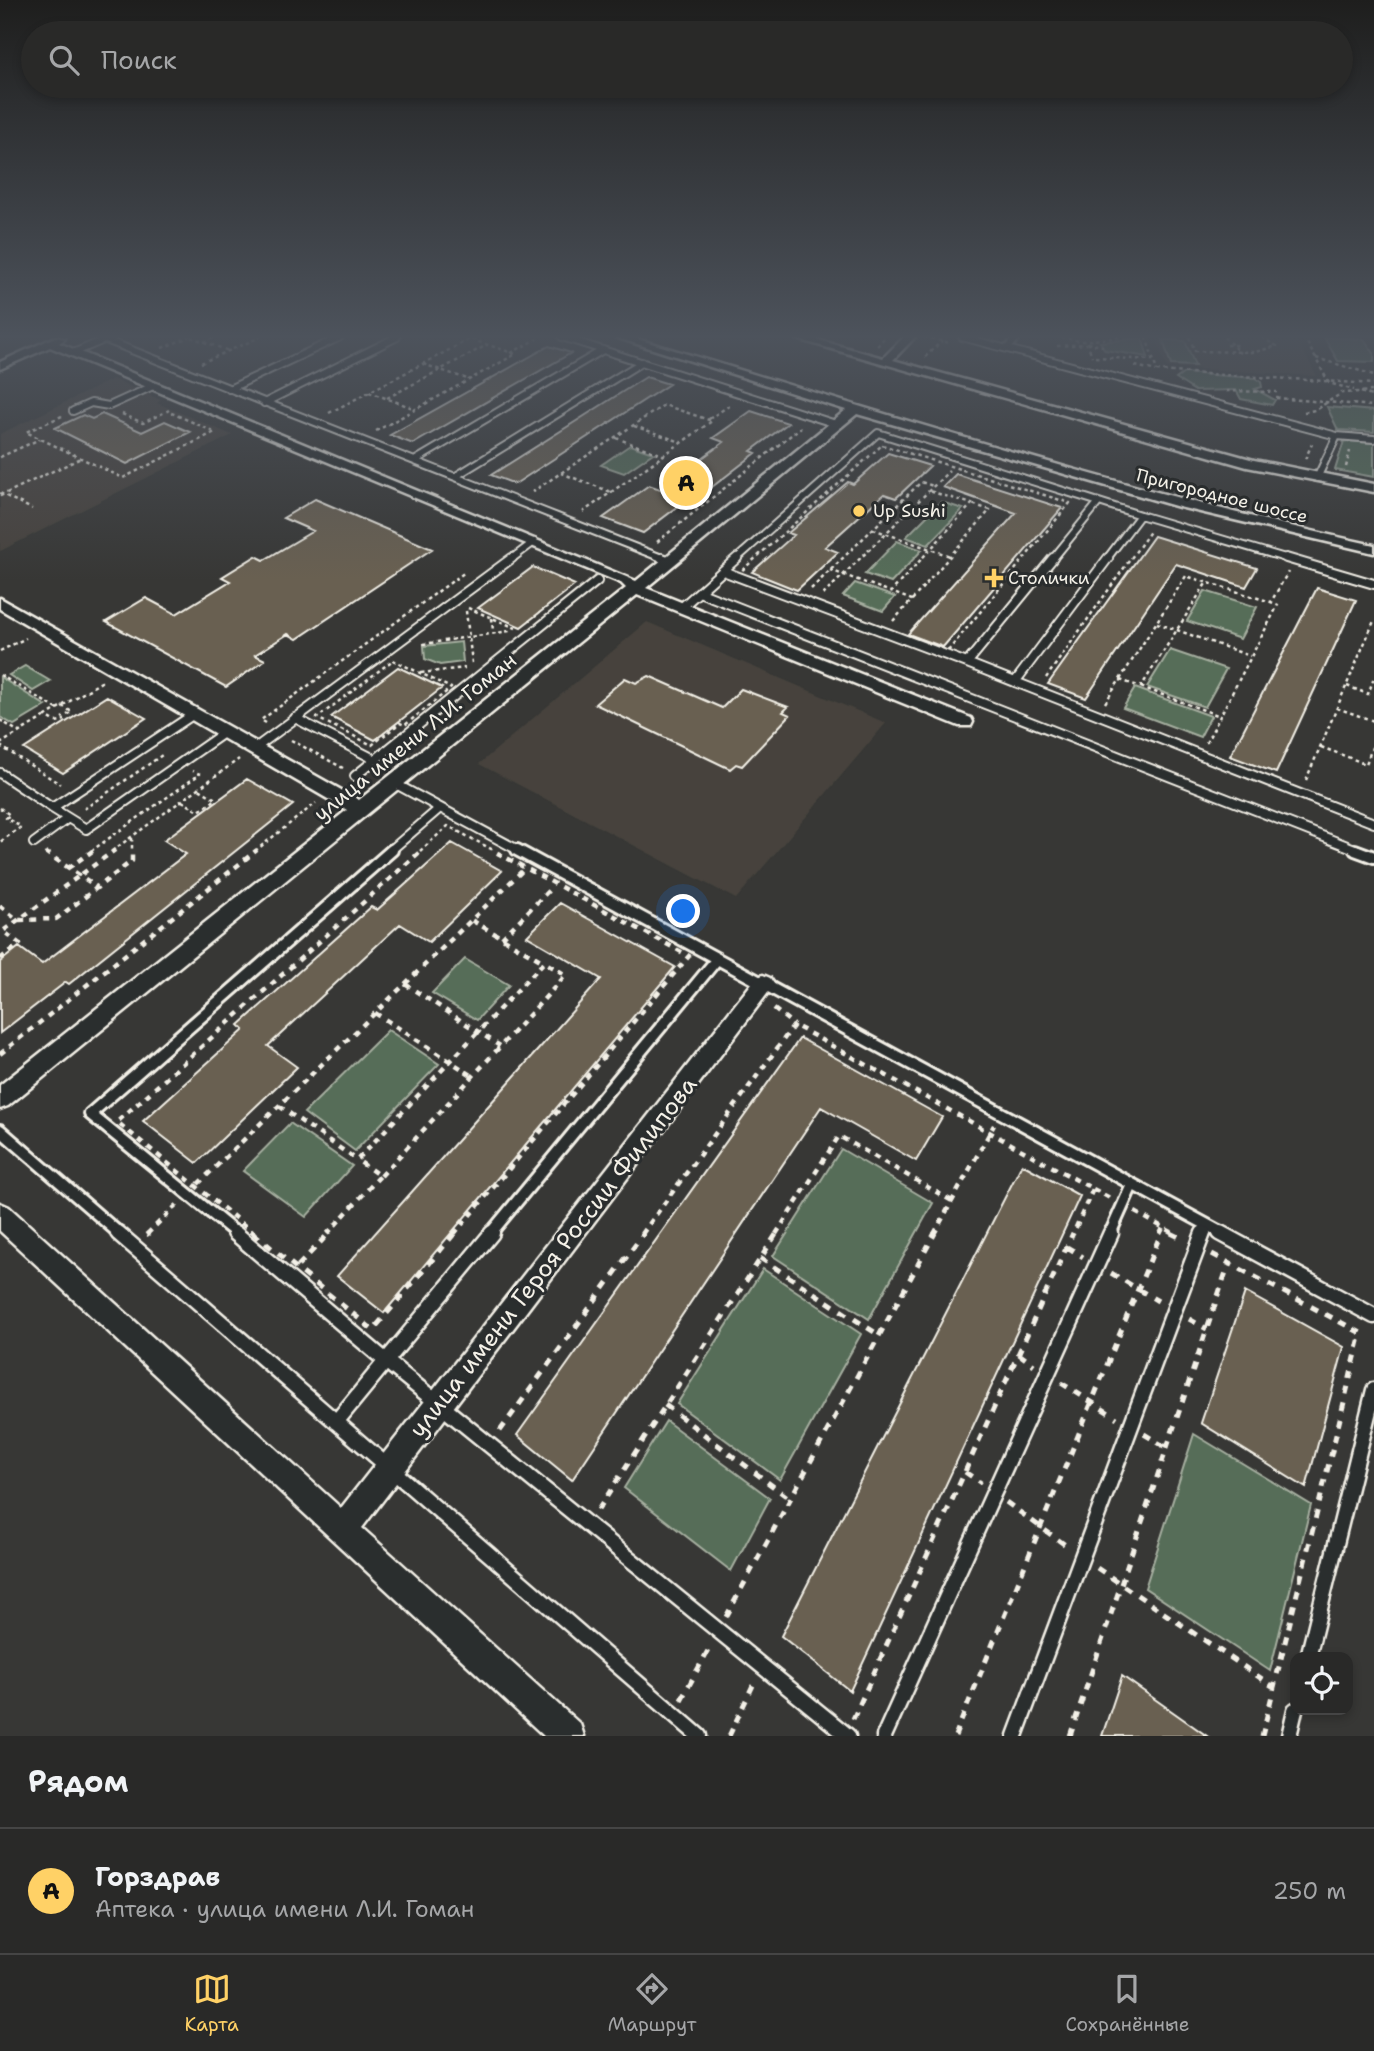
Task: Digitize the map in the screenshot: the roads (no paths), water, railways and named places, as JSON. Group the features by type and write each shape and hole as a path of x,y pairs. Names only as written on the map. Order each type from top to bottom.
{"street":[{"path":"231,418 626,580 636,589 965,722"},
{"name":"улица имени Л.И. Гоман","path":"0,1099 636,589 843,418"},
{"name":"Пригородное шоссе","path":"890,418 1223,517 1374,549"},
{"name":"Пригородное шоссе","path":"1087,418 1239,460 1374,488"},
{"path":"0,603 225,732 247,754 360,810"},
{"name":"улица имени Героя России Филипова","path":"343,1529 763,984"},
{"path":"0,1215 568,1736"}],"lane":[{"path":"304,418 670,561"},
{"path":"416,460 487,418"},
{"path":"456,476 551,418"},
{"path":"817,418 836,424"},
{"path":"1269,418 1337,436 1374,439"},
{"path":"682,607 878,433 1139,515 1374,584"},
{"path":"1317,478 1337,436"},
{"path":"967,663 1099,502"},
{"path":"1015,682 1139,515"},
{"path":"247,754 534,542"},
{"path":"723,571 967,663 1374,823"},
{"path":"355,776 597,581"},
{"path":"699,592 1374,857"},
{"path":"52,808 194,714"},
{"path":"295,718 376,760"},
{"path":"0,773 86,829 225,732"},
{"path":"394,783 1374,1316"},
{"path":"440,808 90,1115 191,1191 386,1361 848,1736"},
{"path":"34,844 68,818"},
{"path":"336,1422 717,959"},
{"path":"0,1130 699,1736"},
{"path":"884,1736 1132,1185"},
{"path":"1015,1736 1206,1224"},
{"path":"1309,1652 1374,1390"},
{"path":"1289,1736 1294,1715"}],"place":[{"name":"Горздрав","path":"686,483"},
{"name":"Up Sushi","path":"859,511"},
{"name":"Столички","path":"994,578"}]}
